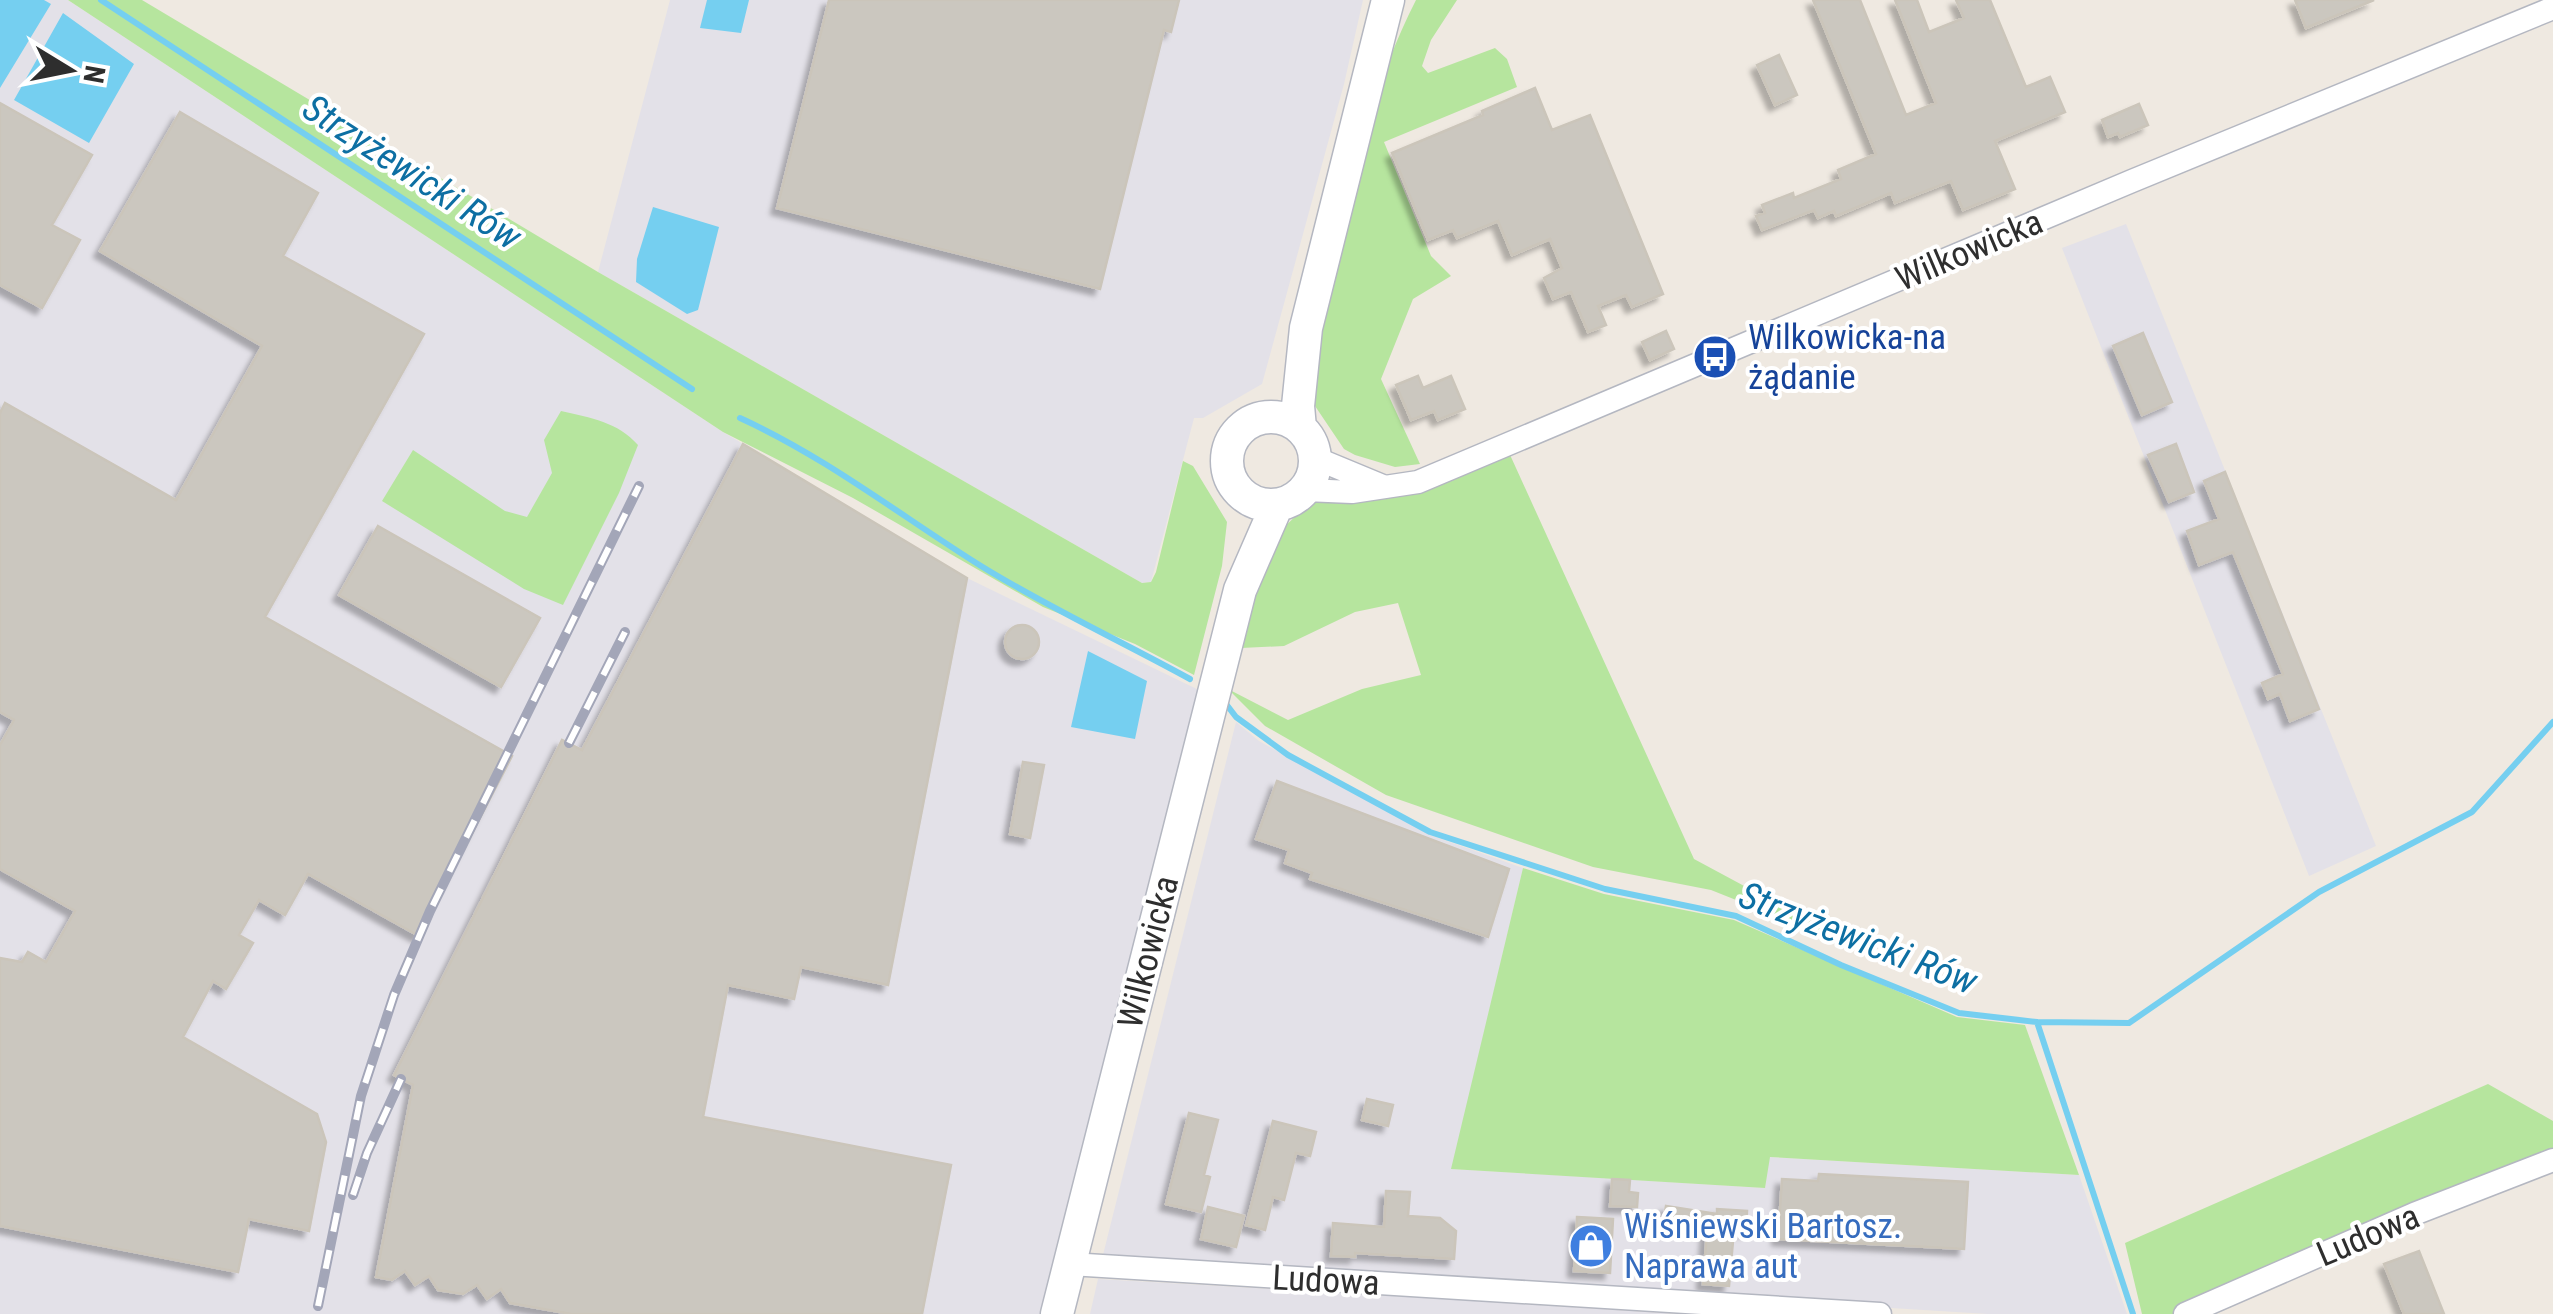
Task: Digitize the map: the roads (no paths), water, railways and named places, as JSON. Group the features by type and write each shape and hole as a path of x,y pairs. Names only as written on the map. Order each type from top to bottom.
{"main road":[{"path":"1300,428 1298,406 1306,328 1388,0"},
{"path":"1262,418 1284,419 1300,428 1311,443 1315,458 1314,470 1276,497 1232,482 1228,453 1242,428 1262,418 1275,402 1306,328"},
{"name":"Wilkowicka","path":"1057,1314 1240,590 1276,497"}],"street":[{"name":"Wilkowicka","path":"1276,497 1352,492 1418,482 2553,8"},
{"path":"1315,458 1384,486"},
{"name":"Ludowa","path":"2186,1314 2414,1214 2553,1160"},
{"name":"Ludowa","path":"1070,1264 1880,1314"}],"water":[{"path":"0,0 44,0 51,4 0,88"},
{"path":"707,0 749,0 741,33 700,28"},
{"path":"63,13 134,64 89,143 14,100"},
{"path":"653,207 719,227 698,310 687,314 636,282 637,259"},
{"path":"1088,651 1147,681 1135,739 1071,727"}],"waterway":[{"name":"Strzyżewicki Rów","path":"101,0 692,389"},
{"name":"Strzyżewicki Rów","path":"740,418 833,469 1007,581 1190,679"},
{"name":"Strzyżewicki Rów","path":"1223,700 1236,717 1288,755 1430,832 1605,889 1736,916 1841,965 1959,1013 2037,1022 2129,1023 2319,892 2472,812 2553,722"},
{"path":"2037,1022 2133,1314"}],"railway":[{"path":"318,1306 361,1096 394,995 430,911 639,486"},
{"path":"569,743 625,632"},
{"path":"353,1195 367,1153 401,1079"}],"place":[{"name":"Wilkowicka-na żądanie","path":"1715,357"},
{"name":"Wiśniewski Bartosz. Naprawa aut","path":"1591,1246"}]}
